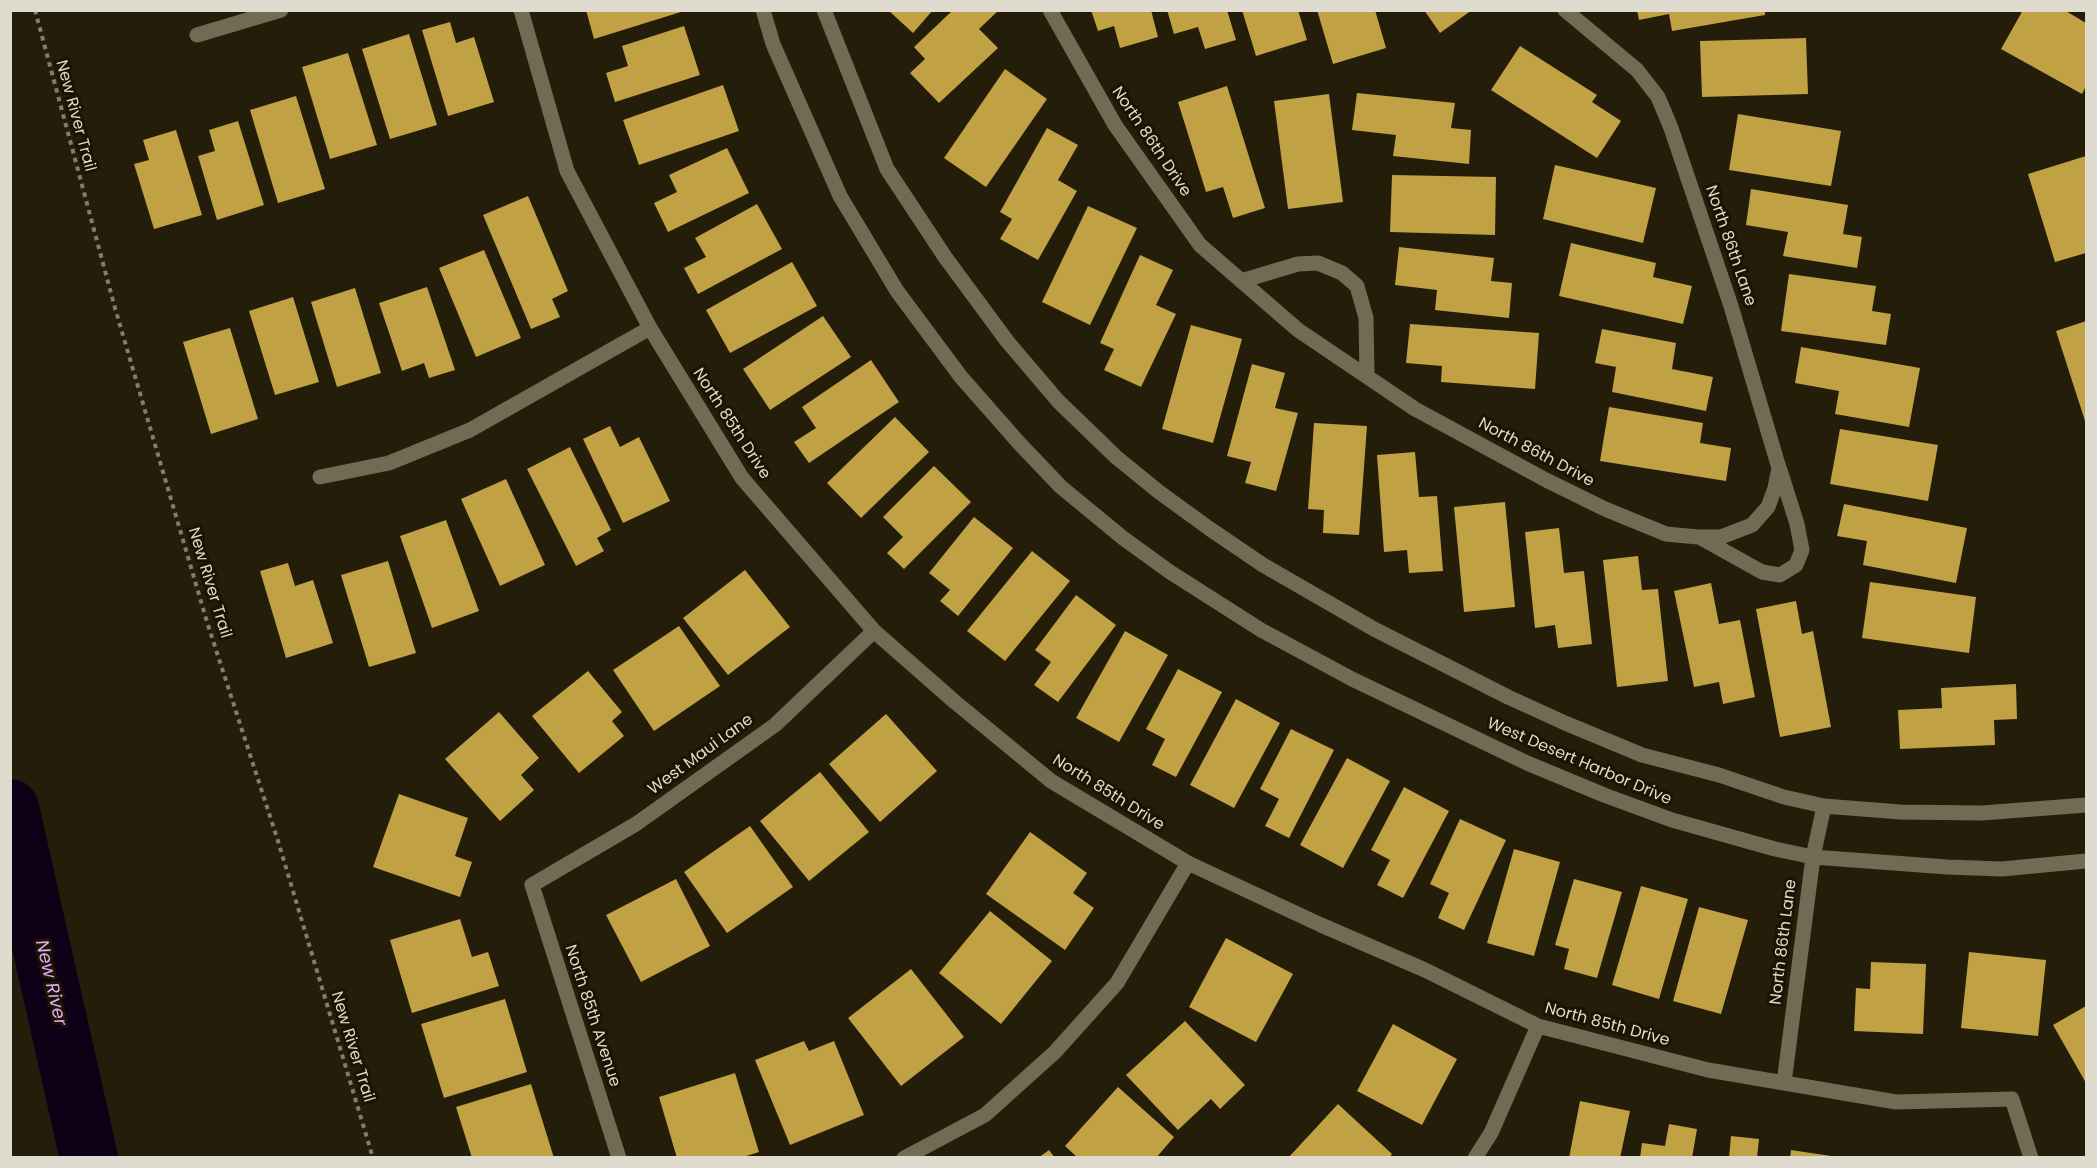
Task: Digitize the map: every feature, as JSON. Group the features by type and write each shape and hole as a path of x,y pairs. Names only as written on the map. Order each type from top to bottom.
{"street":[{"path":"197,36 281,10"},
{"name":"North 85th Drive","path":"521,10 567,171 650,328 742,478 874,631 955,702 1052,780 1188,863 1425,970 1538,1026 1708,1070 1896,1102 2012,1099 2031,1158"},
{"name":"West Desert Harbor Drive","path":"762,10 772,44 846,206 897,291 961,377 1061,487 1123,538 1170,572 1261,630 1352,679 1527,763 1672,820 1775,849 1813,857 2002,869 2086,861"},
{"name":"West Desert Harbor Drive","path":"824,10 887,169 945,257 1007,341 1058,400 1116,457 1209,529 1263,565 1374,628 1508,697 1565,723 1642,755 1719,775 1784,798 1824,806 1900,812 1982,813 2086,805"},
{"name":"North 86th Drive","path":"1050,10 1114,125 1200,245 1298,330 1415,409 1546,480 1605,509 1666,534 1721,537 1752,525 1768,507 1779,468"},
{"name":"North 86th Lane","path":"1565,10 1637,70 1658,98 1671,128 1731,306 1779,468"},
{"path":"1241,281 1298,264 1318,263 1342,273 1357,286 1366,318 1367,376"},
{"path":"320,477 389,463 470,430 650,328"},
{"name":"North 86th Drive","path":"1698,537 1762,572 1780,575 1796,566 1802,550 1797,524 1779,468"},
{"name":"West Maui Lane","path":"532,885 636,824 775,725 874,631"},
{"name":"North 86th Lane","path":"1784,1083 1813,857 1824,806"},
{"path":"904,1158 985,1115 1054,1052 1117,983 1188,863"},
{"name":"North 85th Avenue","path":"532,885 619,1158"},
{"path":"1475,1158 1491,1132 1538,1026"}],"path":[{"name":"New River Trail","path":"35,10 115,308 207,622 278,841 373,1158"}],"building":[{"path":"586,10 684,10 684,11 594,39"},
{"path":"888,10 933,10 913,33"},
{"path":"953,10 999,10 979,29 998,48 939,103 910,73 925,59 914,47"},
{"path":"1091,10 1151,10 1158,37 1120,48 1114,26 1098,31"},
{"path":"1167,10 1227,10 1236,40 1205,49 1198,27 1174,34"},
{"path":"1242,10 1298,10 1307,40 1256,56"},
{"path":"1317,10 1375,10 1386,48 1333,64"},
{"path":"1424,10 1472,10 1440,33"},
{"path":"1637,10 1765,10 1765,15 1672,31 1669,14 1639,20"},
{"path":"2023,10 2064,10 2086,23 2086,86 2082,94 2001,49"},
{"path":"450,22 456,43 474,37 494,102 448,116 422,30"},
{"path":"684,26 700,75 615,102 606,73 628,66 622,46"},
{"path":"409,34 437,125 390,139 362,49"},
{"path":"1806,38 1808,94 1702,97 1700,41"},
{"path":"1520,46 1597,95 1592,102 1621,121 1597,158 1491,90"},
{"path":"348,53 377,145 330,159 302,67"},
{"path":"1005,69 1047,99 986,187 944,158"},
{"path":"723,85 739,131 639,165 623,120"},
{"path":"1227,86 1265,208 1233,218 1223,187 1206,192 1178,102"},
{"path":"1357,93 1455,103 1451,128 1471,130 1469,164 1393,156 1396,135 1352,130"},
{"path":"1329,94 1343,202 1288,209 1274,101"},
{"path":"296,96 325,189 278,203 250,110"},
{"path":"1738,114 1841,131 1831,186 1729,170"},
{"path":"238,121 264,205 217,220 198,156 215,151 209,130"},
{"path":"1047,128 1078,145 1058,180 1077,191 1038,260 1000,239 1012,219 1000,212"},
{"path":"176,130 202,215 154,229 134,164 149,160 143,140"},
{"path":"727,148 749,193 668,232 654,203 677,192 669,175"},
{"path":"2086,156 2086,253 2055,262 2028,174"},
{"path":"1555,165 1656,188 1643,243 1543,219"},
{"path":"1392,175 1496,177 1495,235 1390,232"},
{"path":"1751,189 1848,205 1843,234 1862,237 1857,268 1783,256 1788,232 1746,225"},
{"path":"528,196 568,291 552,299 560,317 531,329 483,215"},
{"path":"757,204 782,249 698,294 684,268 706,257 695,238"},
{"path":"1088,206 1137,228 1090,325 1042,302"},
{"path":"1571,243 1656,263 1653,277 1692,286 1683,324 1559,296"},
{"path":"1399,247 1494,258 1491,281 1512,283 1509,318 1435,310 1437,290 1395,285"},
{"path":"484,250 521,338 476,357 439,268"},
{"path":"1140,255 1173,270 1156,305 1176,314 1141,387 1104,370 1114,349 1100,343"},
{"path":"792,262 817,306 730,353 706,310"},
{"path":"1789,274 1876,286 1872,311 1891,314 1886,345 1781,331"},
{"path":"427,287 455,370 429,378 424,363 402,371 379,303"},
{"path":"355,288 381,373 337,387 311,302"},
{"path":"293,297 319,382 275,395 249,311"},
{"path":"823,316 851,357 770,410 743,369"},
{"path":"2086,321 2086,424 2056,331"},
{"path":"1410,324 1539,333 1535,389 1441,382 1442,366 1406,363"},
{"path":"1191,325 1242,339 1213,443 1162,429"},
{"path":"230,328 258,419 211,434 183,342"},
{"path":"1602,329 1676,343 1672,369 1713,377 1706,411 1612,392 1616,367 1595,363"},
{"path":"1801,347 1920,368 1909,427 1835,414 1839,391 1795,383"},
{"path":"871,360 899,402 809,463 794,442 816,428 802,407"},
{"path":"1252,364 1285,373 1275,408 1298,413 1276,491 1245,483 1251,462 1227,456"},
{"path":"1609,407 1703,423 1700,443 1731,448 1726,481 1600,461"},
{"path":"895,417 929,452 861,518 827,483"},
{"path":"1314,423 1367,426 1359,535 1323,533 1324,510 1308,509"},
{"path":"610,426 620,447 639,437 670,501 623,523 583,439"},
{"path":"1840,429 1938,445 1928,501 1830,484"},
{"path":"570,447 611,530 597,538 604,551 576,566 527,469"},
{"path":"1415,452 1419,497 1437,496 1443,571 1409,573 1407,550 1384,552 1377,455"},
{"path":"934,466 971,502 904,569 887,553 903,537 883,517"},
{"path":"506,479 545,565 500,586 461,499"},
{"path":"1505,502 1515,607 1464,612 1454,507"},
{"path":"1844,504 1967,528 1956,583 1863,565 1867,541 1837,536"},
{"path":"974,517 1013,548 958,616 940,601 950,590 929,573"},
{"path":"446,520 479,611 432,628 400,536"},
{"path":"1559,528 1564,573 1584,571 1592,644 1558,648 1555,625 1535,628 1525,532"},
{"path":"1032,551 1070,581 1005,661 967,631"},
{"path":"1638,556 1642,590 1658,589 1668,681 1617,687 1603,560"},
{"path":"388,561 416,653 369,667 341,575"},
{"path":"288,563 295,586 313,580 333,643 286,658 260,571"},
{"path":"745,570 790,627 728,675 683,618"},
{"path":"1870,582 1976,597 1969,653 1862,638"},
{"path":"1711,583 1719,624 1740,620 1755,697 1723,704 1719,682 1694,687 1674,591"},
{"path":"1076,595 1116,625 1058,702 1034,685 1051,662 1035,650"},
{"path":"1796,601 1802,634 1813,631 1831,727 1780,737 1756,609"},
{"path":"679,626 720,686 654,731 613,670"},
{"path":"1125,631 1168,655 1119,742 1076,718"},
{"path":"1178,669 1222,692 1176,777 1152,765 1165,739 1146,729"},
{"path":"588,671 622,712 612,721 624,736 579,773 532,716"},
{"path":"2016,684 2017,719 1994,720 1995,745 1900,749 1898,710 1942,708 1941,688"},
{"path":"1236,699 1280,723 1234,808 1190,785"},
{"path":"499,712 539,758 521,775 534,790 500,821 445,759"},
{"path":"886,714 937,771 880,822 829,764"},
{"path":"1291,729 1334,750 1289,838 1265,826 1279,799 1260,789"},
{"path":"1347,758 1390,781 1343,868 1300,845"},
{"path":"820,772 869,832 809,881 760,821"},
{"path":"1404,787 1449,811 1403,898 1377,885 1390,860 1371,850"},
{"path":"399,794 468,818 455,856 472,862 460,897 373,867"},
{"path":"1460,819 1506,840 1464,930 1438,918 1449,893 1430,884"},
{"path":"750,826 793,887 727,933 684,872"},
{"path":"1030,832 1087,873 1073,893 1094,908 1065,950 986,894"},
{"path":"1514,849 1560,862 1534,956 1487,943"},
{"path":"676,879 710,946 641,982 606,915"},
{"path":"1574,879 1622,892 1597,978 1564,969 1569,949 1555,945"},
{"path":"1641,886 1688,899 1659,999 1612,985"},
{"path":"1699,907 1748,920 1721,1014 1673,1001"},
{"path":"990,911 1052,961 1001,1024 939,973"},
{"path":"460,919 472,957 488,952 499,986 412,1013 390,940"},
{"path":"1226,938 1293,974 1256,1042 1189,1007"},
{"path":"1969,952 2046,960 2038,1036 1961,1028"},
{"path":"1871,962 1926,964 1923,1034 1854,1031 1856,988 1870,989"},
{"path":"911,969 964,1037 901,1086 848,1018"},
{"path":"505,999 527,1072 444,1098 421,1024"},
{"path":"2086,1006 2086,1083 2053,1025"},
{"path":"1185,1021 1245,1085 1220,1109 1211,1099 1178,1130 1126,1075"},
{"path":"1393,1024 1457,1059 1422,1125 1357,1091"},
{"path":"804,1041 809,1051 834,1041 864,1115 790,1145 755,1060"},
{"path":"735,1073 759,1152 740,1158 677,1158 659,1097"},
{"path":"531,1084 554,1158 472,1158 456,1107"},
{"path":"1118,1087 1174,1137 1156,1158 1078,1158 1065,1146"},
{"path":"1580,1101 1630,1111 1620,1158 1569,1158"},
{"path":"1338,1104 1392,1154 1389,1158 1288,1158"},
{"path":"1669,1124 1697,1129 1692,1158 1640,1158 1642,1143 1665,1146"},
{"path":"1731,1136 1759,1139 1757,1158 1729,1158"},
{"path":"1049,1150 1055,1158 1038,1158"},
{"path":"1791,1150 1831,1156 1831,1158 1790,1158"}],"waterway":[{"name":"New River","path":"10,808 89,1158"}]}
